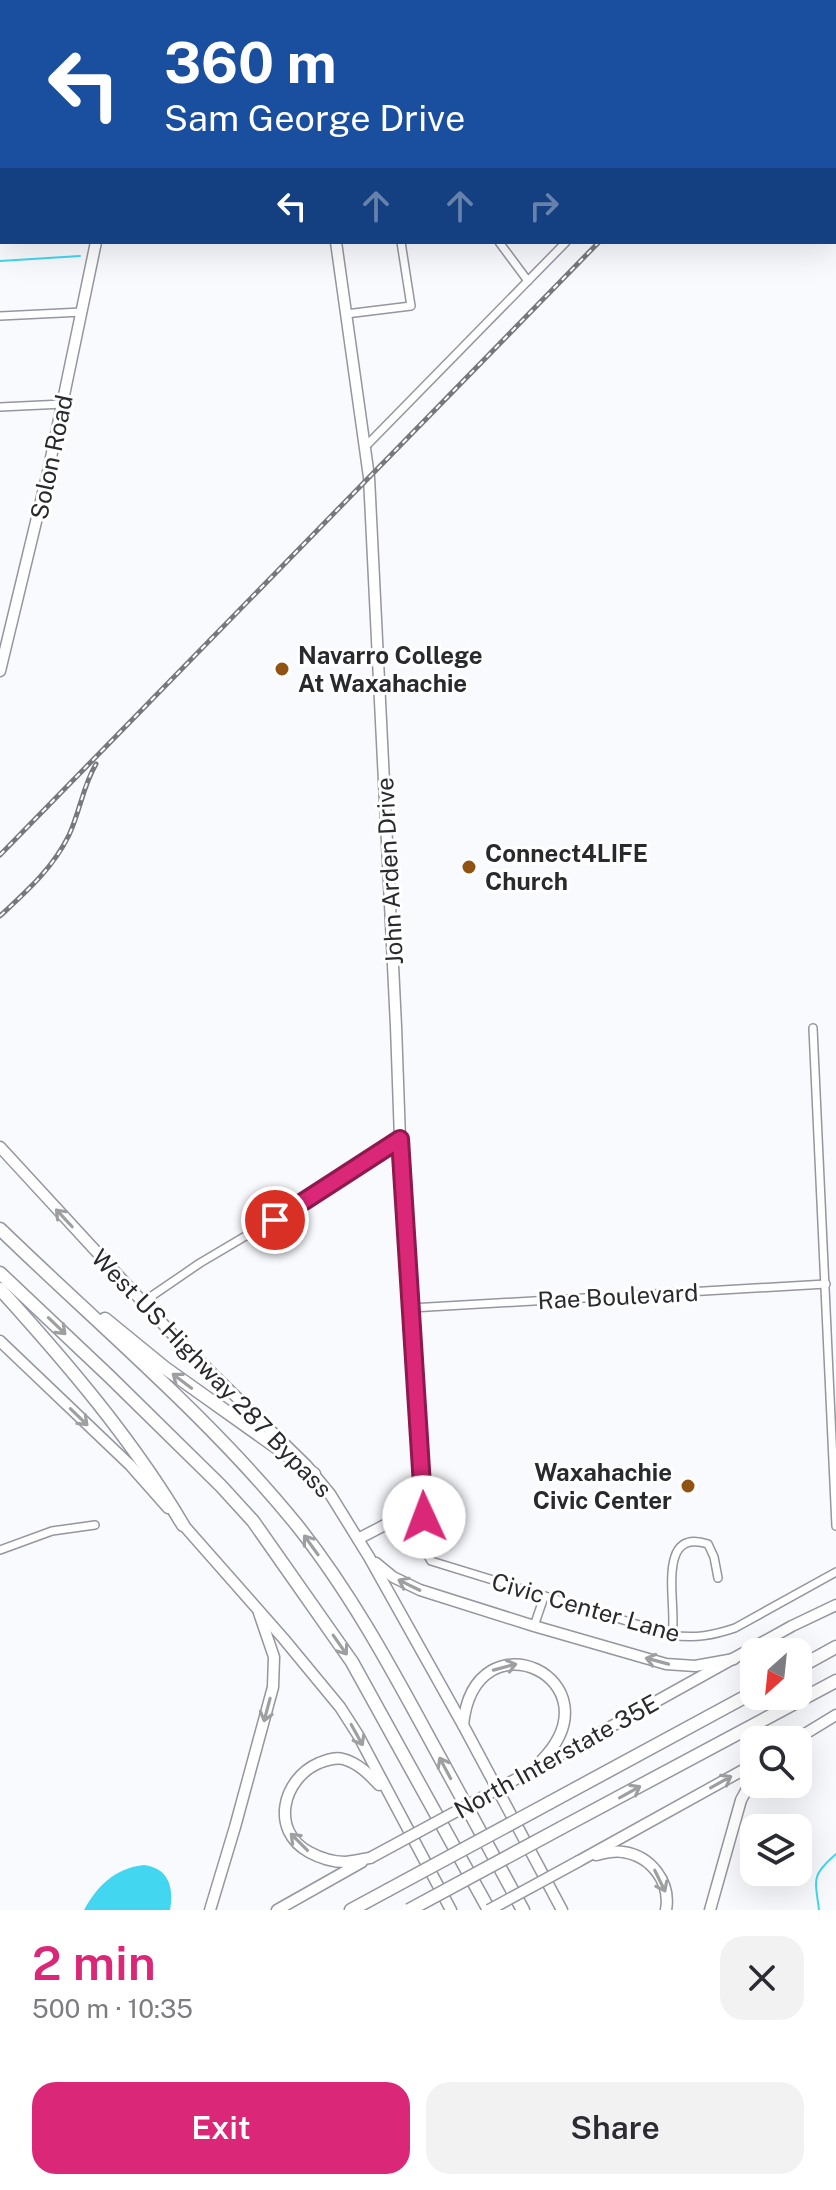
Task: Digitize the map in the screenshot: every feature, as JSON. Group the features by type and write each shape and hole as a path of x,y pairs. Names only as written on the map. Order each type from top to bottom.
{"highway":[{"path":"0,1229 199,1418 296,1525 362,1618 523,1910"},
{"path":"18,1247 165,1368 314,1474"},
{"path":"0,1273 110,1377 253,1521 352,1662 489,1910"},
{"path":"0,1289 109,1418 159,1485 183,1525"},
{"path":"812,1660 836,1647"},
{"path":"409,1910 836,1681"},
{"path":"351,1910 740,1700"}],"main road":[{"name":"Solon Road","path":"0,671 35,530 96,244"},
{"name":"John Arden Drive","path":"336,244 366,446 400,1139 422,1502"},
{"name":"West US Highway 287 Bypass","path":"0,1147 188,1351 314,1474 336,1502 463,1725 562,1910"},
{"path":"0,1341 130,1465 340,1707 451,1910"},
{"path":"358,1539 402,1516"},
{"path":"369,1557 393,1577 420,1590 666,1664 695,1666 734,1659"},
{"name":"North Interstate 35E","path":"277,1910 792,1626 836,1605"},
{"path":"210,1910 273,1687 274,1657 257,1608"},
{"path":"463,1725 473,1690 481,1679 502,1665 516,1663 547,1676 557,1686 563,1699 565,1725 552,1749 531,1771"},
{"path":"812,1730 836,1715"},
{"path":"370,1858 343,1862 317,1857 305,1850 289,1833 286,1801 300,1774 321,1762 337,1758 361,1768 390,1797"},
{"path":"489,1910 740,1772"},
{"path":"710,1910 742,1798"},
{"path":"583,1859 620,1851 645,1861 657,1872 665,1887 666,1910"}],"street":[{"path":"346,314 411,306 401,244"},
{"path":"500,244 528,281"},
{"path":"366,446 564,244"},
{"path":"0,316 82,312"},
{"path":"0,407 63,404"},
{"path":"813,1028 836,1526"},
{"path":"143,1302 200,1263 400,1139"},
{"name":"Rae Boulevard","path":"411,1308 826,1284"},
{"name":"Civic Center Lane","path":"422,1502 427,1554 431,1561 672,1635 699,1637 735,1628 836,1572"},
{"path":"0,1550 52,1531 95,1525"},
{"path":"672,1635 675,1625 672,1567 676,1552 684,1543 694,1540 708,1544 718,1578"},
{"path":"534,1626 544,1597"}],"water":[{"path":"144,1865 159,1870 168,1880 170,1910 84,1910 95,1893 116,1874"}],"waterway":[{"path":"0,261 80,256"},
{"path":"819,1910 817,1878 836,1854"}],"railway":[{"path":"0,855 597,244"},
{"path":"0,916 39,878 63,847 96,764"}],"place":[{"name":"Navarro College At Waxahachie","path":"282,669"},
{"name":"Connect4LIFE Church","path":"469,867"},
{"name":"Waxahachie Civic Center","path":"688,1486"}],"route":[{"path":"275,1220 400,1139 424,1517"}]}
